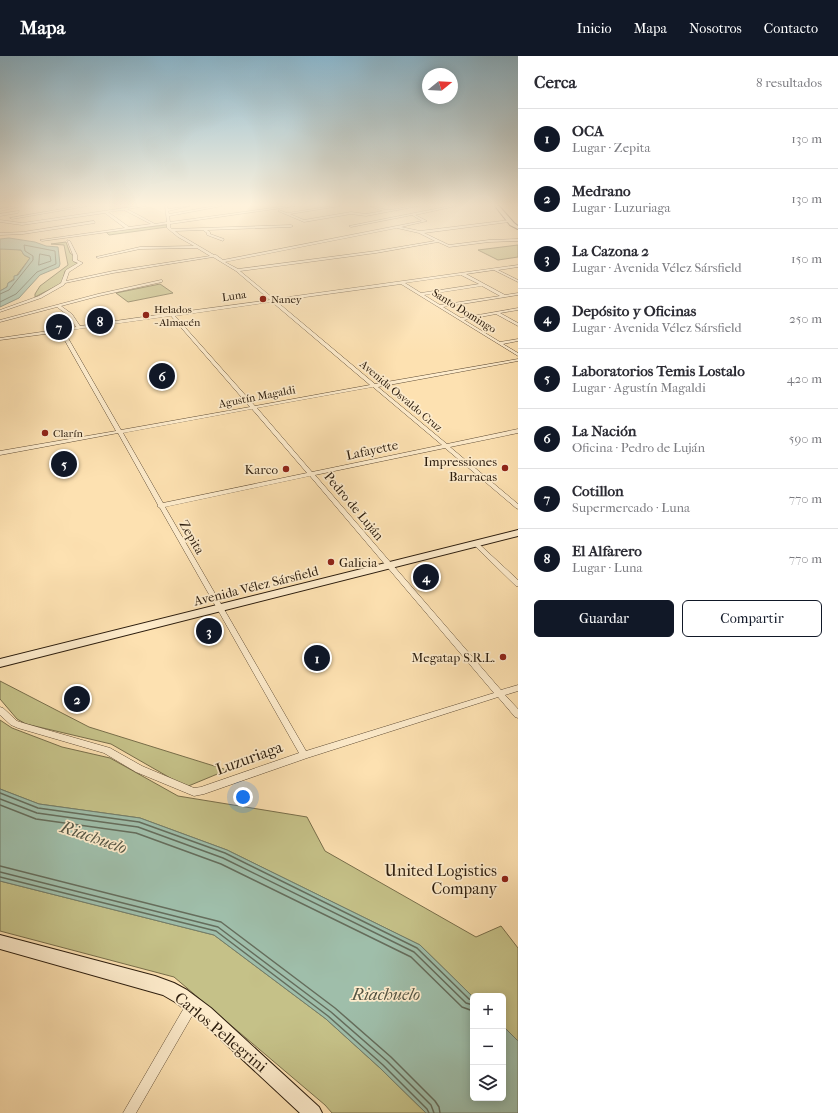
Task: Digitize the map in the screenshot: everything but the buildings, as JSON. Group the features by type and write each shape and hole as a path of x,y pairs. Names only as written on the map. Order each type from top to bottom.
{"main road":[{"name":"Avenida Vélez Sársfield","path":"0,663 518,533"},
{"name":"Carlos Pellegrini","path":"0,942 166,987 180,995 216,1024 313,1113"}],"street":[{"path":"65,282 67,271 81,263 75,261 75,255"},
{"path":"98,257 106,255"},
{"path":"224,261 252,255"},
{"path":"237,270 350,255"},
{"path":"0,311 40,297 65,282 113,272 215,256"},
{"name":"Avenida Osvaldo Cruz","path":"215,256 237,270 518,507"},
{"name":"Luna","path":"0,338 518,266"},
{"path":"494,269 517,280"},
{"path":"462,274 504,296"},
{"path":"0,321 161,281"},
{"name":"Santo Domingo","path":"401,282 518,355"},
{"path":"421,294 482,285"},
{"path":"440,306 518,294"},
{"path":"58,306 71,315 78,328"},
{"path":"461,319 518,310"},
{"path":"497,313 518,325"},
{"name":"Pedro de Luján","path":"171,314 312,474 389,566 518,715"},
{"name":"Zepita","path":"61,330 120,432 160,506 304,755"},
{"path":"499,343 518,340"},
{"name":"Agustín Magaldi","path":"0,453 518,360"},
{"name":"Lafayette","path":"160,506 518,431"},
{"path":"476,544 518,584"},
{"name":"Luzuriaga","path":"0,710 14,723 21,726 107,750 139,769 194,792 201,791 304,755 518,688"},
{"path":"129,1113 192,1005"}],"shaded area":[{"path":"0,255 25,255 30,258 14,279 8,283 7,287 0,291"},
{"path":"66,255 73,255 73,261 78,264 65,271 62,283 35,297 35,294 40,286 68,265"},
{"path":"489,255 518,255 518,257 498,260"},
{"path":"160,284 173,293 128,302 116,293"},
{"path":"0,681 89,727 227,770 186,787 111,744 26,724 17,719 0,699"},
{"path":"0,720 12,728 62,747 110,758 178,796 307,817 325,851 476,937 501,926 518,948 518,1041 506,1029 506,993 470,994 420,945 227,850 140,818 39,804 0,789"},
{"path":"0,881 214,935 326,1019 380,1068 426,1113 332,1113 325,1105 174,977 0,931"}],"water":[{"path":"25,255 59,255 60,264 59,267 40,275 19,298 0,307 0,291 7,287 8,283 14,280 14,276 18,275 30,258"},
{"name":"Riachuelo","path":"0,789 39,804 140,818 227,850 420,945 470,994 470,1101 506,1101 506,1029 518,1041 518,1113 426,1113 380,1068 326,1019 214,935 0,881"}],"place":[{"name":"Naney","path":"263,299"},
{"name":"Helados - Almacén","path":"146,315"},
{"name":"El Alfarero","path":"100,321"},
{"name":"Cotillon","path":"59,327"},
{"name":"La Nación","path":"162,376"},
{"name":"Clarín","path":"45,433"},
{"name":"Laboratorios Temis Lostalo","path":"64,464"},
{"name":"Impressiones Barracas","path":"505,468"},
{"name":"Karco","path":"286,469"},
{"name":"Galicia","path":"331,562"},
{"name":"Depósito y Oficinas","path":"426,577"},
{"name":"La Cazona 2","path":"209,631"},
{"name":"Megatap S.R.L.","path":"503,657"},
{"name":"OCA","path":"317,658"},
{"name":"Medrano","path":"77,699"},
{"name":"United Logistics Company","path":"505,879"}]}
